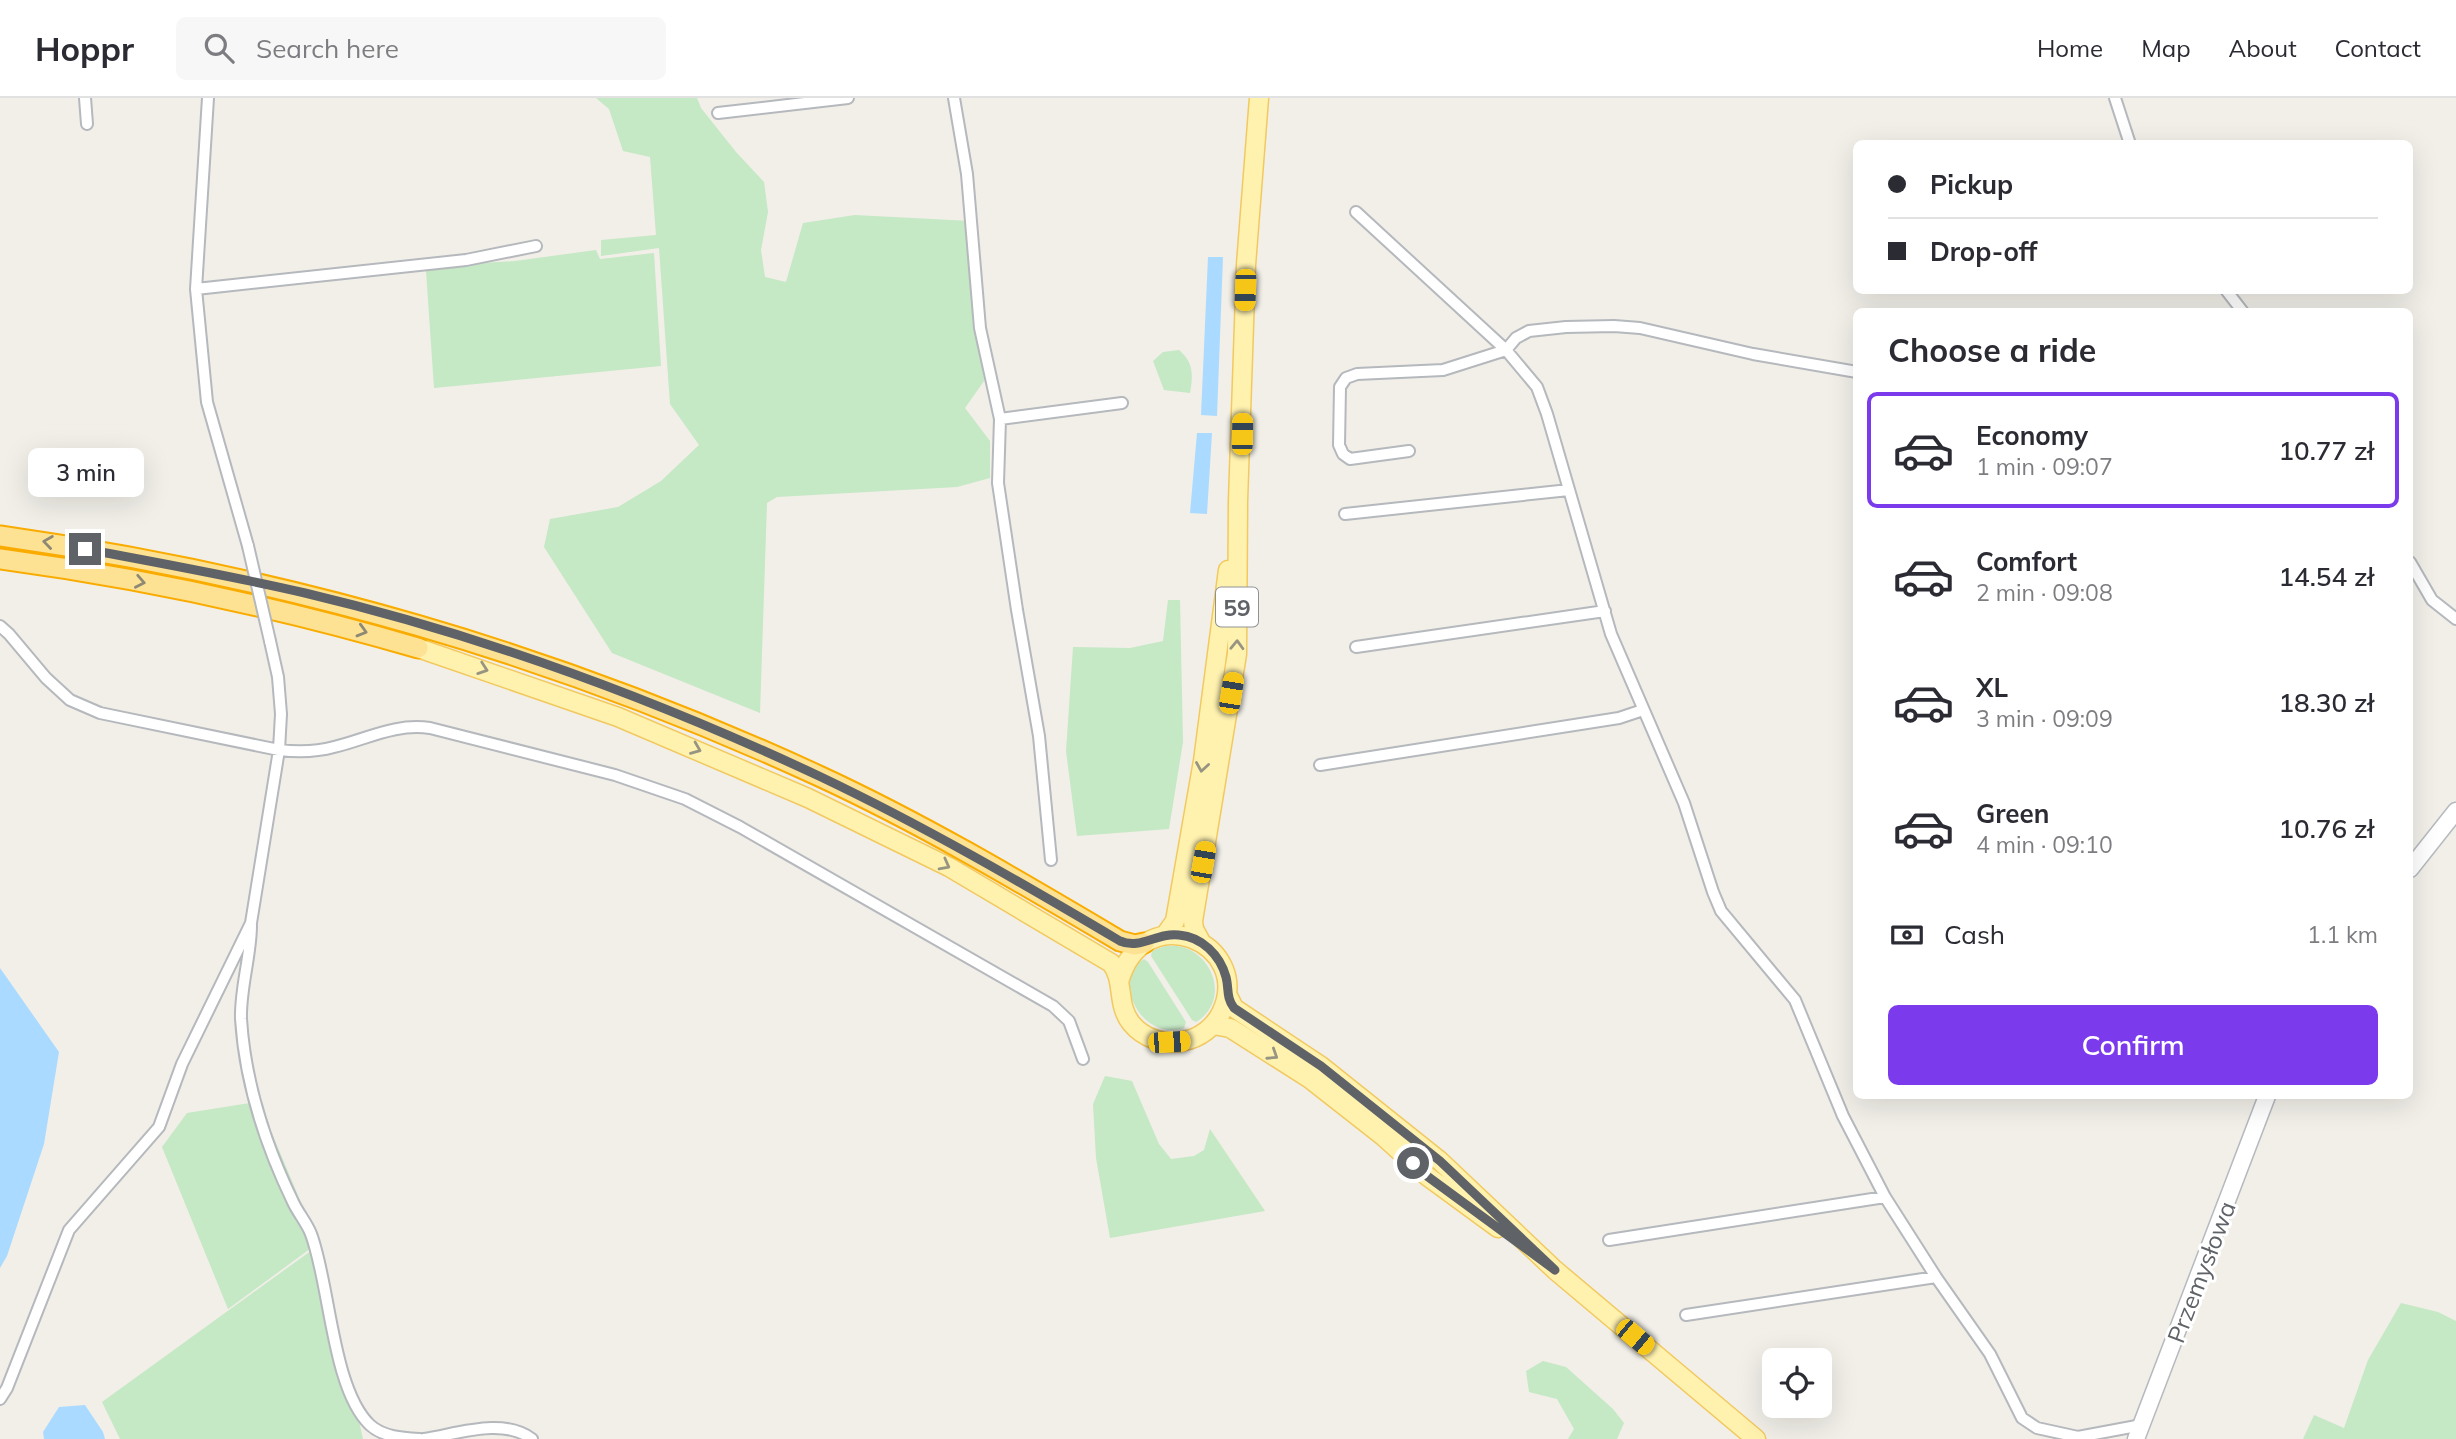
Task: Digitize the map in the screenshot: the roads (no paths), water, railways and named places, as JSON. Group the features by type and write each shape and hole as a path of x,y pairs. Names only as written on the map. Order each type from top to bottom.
{"highway":[{"path":"0,536 151,561 307,594 428,627 526,658 715,730 821,777 978,858 1120,941 1135,945 1144,943"},
{"path":"0,559 71,569 264,607 346,626 418,648"}],"main road":[{"name":"59","path":"1201,942 1196,937 1193,921 1237,654 1238,501 1246,265 1259,98"},
{"name":"59","path":"1165,935 1175,921 1196,805 1238,501"},
{"path":"418,648 618,717 716,757 874,829 992,891 1105,958 1115,968 1119,982"},
{"path":"1165,935 1190,937 1201,942 1222,964 1226,979 1227,994 1220,1016 1213,1026 1198,1037 1184,1042 1155,1040 1142,1033 1127,1017 1119,996 1119,982 1130,955 1144,943 1165,935"},
{"path":"1227,994 1234,1008 1321,1066 1440,1161 1555,1270 1756,1439"},
{"path":"1213,1026 1230,1028 1310,1079 1427,1176 1555,1270"}],"street":[{"path":"85,98 87,124"},
{"path":"208,98 195,289 207,402 248,546 278,677 281,714 279,750 251,923 251,946 241,1017 250,1080 266,1138 293,1203 311,1234 348,1393 370,1426 394,1437 422,1439 495,1426 525,1433 532,1439"},
{"path":"718,113 848,98"},
{"path":"954,98 967,174 980,328 1000,419 998,483 1038,736 1051,859"},
{"path":"2115,98 2129,140"},
{"path":"1356,212 1506,350 1537,387 1611,634 1684,803 1721,911 1795,1000 1843,1116 1885,1197 1936,1278 1990,1354 2022,1418 2037,1429 2078,1437 2139,1432"},
{"path":"195,289 466,260 536,246"},
{"path":"2229,294 2240,308"},
{"path":"1409,451 1350,458 1343,454 1339,445 1340,387 1346,378 1357,374 1443,370 1506,350 1516,338 1529,331 1566,327 1640,328 1777,359 1853,371"},
{"path":"1000,419 1122,403"},
{"path":"1345,514 1569,490"},
{"path":"2413,567 2432,600 2456,620"},
{"path":"1356,647 1605,611"},
{"path":"0,626 46,678 70,700 100,713 296,752 333,748 385,730 416,726 615,775 685,799 752,834 1053,1006 1069,1021 1083,1059"},
{"path":"1320,765 1619,718 1643,710"},
{"path":"2413,865 2456,811"},
{"path":"0,1399 69,1230 159,1127 182,1063 251,923"},
{"name":"Przemysłowa","path":"2139,1432 2265,1100"},
{"path":"1609,1240 1885,1197"},
{"path":"1686,1315 1936,1278"}],"water":[{"path":"1208,257 1223,257 1217,416 1201,415"},
{"path":"1197,433 1212,433 1207,514 1190,513"},
{"path":"0,968 59,1052 44,1144 7,1256 0,1268"},
{"path":"85,1405 105,1439 44,1439 43,1432 59,1407"}]}
